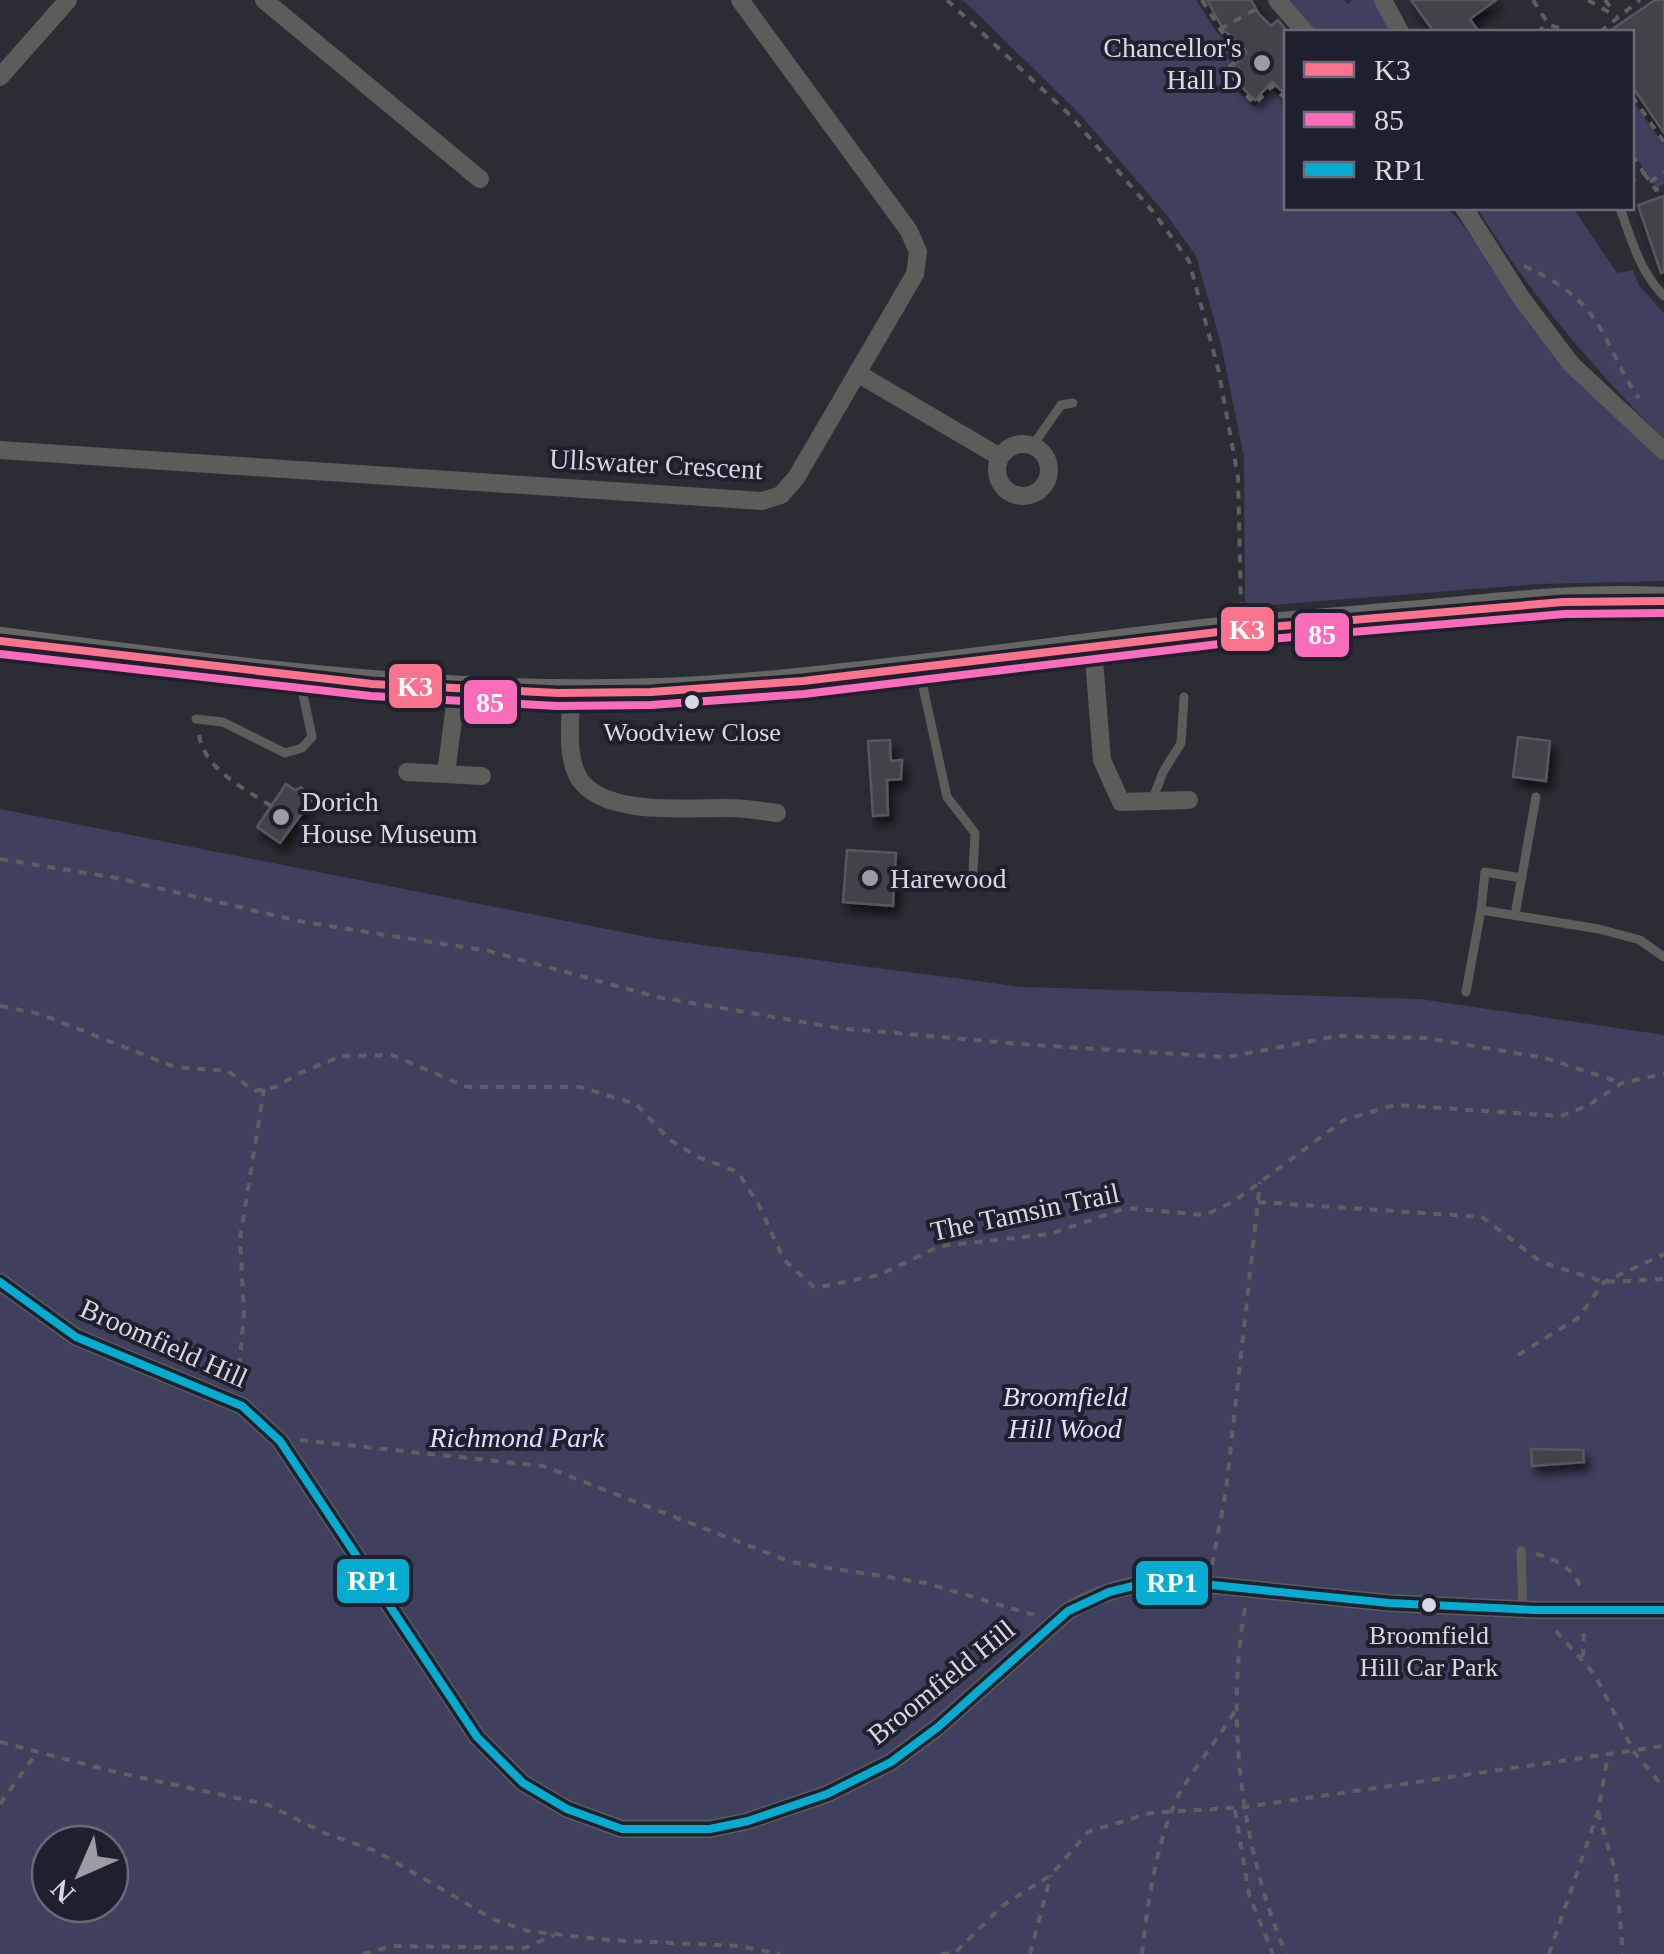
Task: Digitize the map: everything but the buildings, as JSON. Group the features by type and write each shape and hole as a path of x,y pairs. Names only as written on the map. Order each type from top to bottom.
{"main road":[{"path":"0,641 300,678 571,695 742,687 1216,632 1508,607 1664,601"}],"street":[{"path":"0,76 68,0"},
{"path":"264,0 480,179"},
{"name":"Ullswater Crescent","path":"0,450 762,500 781,495 796,478 915,274 918,252 908,231 740,0"},
{"path":"1275,0 1303,30"},
{"path":"1383,0 1399,30"},
{"path":"1464,210 1570,364 1664,450"},
{"path":"857,373 1000,457"},
{"path":"1013,445 1033,445 1046,458 1049,475 1040,490 1029,495 1011,493 997,473 1000,457 1013,445"},
{"path":"1103,646 1102,760 1121,802 1189,800"},
{"path":"446,774 457,689"},
{"path":"571,695 572,761 579,778 591,791 629,804 671,809 734,808 776,814"},
{"path":"407,772 482,776"},
{"name":"Broomfield Hill","path":"0,1282 76,1337 234,1403 280,1442 477,1737 523,1783 568,1810 622,1830 710,1828 748,1821 827,1794 891,1762 938,1727 1056,1622 1087,1600 1129,1585 1155,1581 1209,1584 1389,1603 1529,1610 1664,1610"}],"lane":[{"path":"1622,211 1650,282 1664,296"},
{"path":"1033,445 1061,405 1073,403"},
{"path":"918,667 947,798 974,833 973,872"},
{"path":"196,719 223,722 285,753 302,748 312,736 300,678"},
{"path":"1152,801 1163,772 1181,743 1184,696"},
{"path":"1515,915 1536,797"},
{"path":"1466,992 1486,872 1522,878"},
{"path":"1481,910 1640,940 1664,957"},
{"path":"1521,1552 1529,1610"}],"path":[{"path":"947,0 1071,116 1154,212 1189,262 1218,368 1238,478 1241,613"},
{"path":"1202,0 1243,53 1223,73 1255,104 1272,86 1284,98"},
{"path":"1220,28 1275,0"},
{"path":"1533,0 1549,24 1558,30"},
{"path":"1588,0 1617,16"},
{"path":"1606,0 1617,16"},
{"path":"1602,30 1640,0"},
{"path":"1540,30 1549,24"},
{"path":"1634,99 1664,142"},
{"path":"1634,158 1656,190 1664,186"},
{"path":"1650,182 1664,172"},
{"path":"1634,180 1644,173"},
{"path":"1516,262 1561,284 1596,321 1641,401"},
{"path":"196,719 201,748 218,770 271,806"},
{"path":"0,859 111,876 303,922 489,951 657,996 838,1028 1227,1057 1338,1036 1426,1038 1544,1058 1622,1082"},
{"path":"0,1006 40,1014 175,1067 228,1071 254,1090 264,1089 240,1239 244,1313 234,1403"},
{"name":"The Tamsin Trail","path":"264,1089 342,1056 392,1055 467,1087 580,1086 636,1104 670,1140 698,1157 738,1172 760,1207 784,1260 815,1288 879,1275 940,1246 1050,1234 1126,1208 1206,1215 1233,1202 1344,1120 1395,1105 1561,1116 1586,1106 1622,1082 1664,1074"},
{"path":"1209,1584 1226,1491 1260,1179"},
{"path":"1258,1202 1482,1217 1541,1262 1604,1282 1664,1280"},
{"path":"1518,1355 1578,1318 1604,1282 1664,1254"},
{"path":"280,1442 310,1439 360,1449 543,1466 792,1562 926,1583 1056,1622"},
{"path":"1249,1588 1237,1652 1236,1709 1245,1807 1272,1920 1286,1954"},
{"path":"1529,1610 1589,1666 1634,1752 1664,1788"},
{"path":"1142,1954 1148,1898 1172,1812 1182,1789 1236,1709"},
{"path":"0,1742 270,1805 324,1833 376,1851 495,1920 528,1931 608,1940 738,1946 780,1954"},
{"path":"941,1954 955,1952 1002,1906 1051,1875 1088,1832 1150,1814 1245,1807 1664,1746"},
{"path":"0,1804 37,1752"},
{"path":"1550,1954 1598,1812 1608,1755"},
{"path":"1234,1808 1249,1895 1273,1954"},
{"path":"1598,1812 1616,1874 1623,1954"},
{"path":"1030,1954 1051,1875"},
{"path":"363,1954 392,1946 525,1948 559,1934"}],"green space":[{"path":"963,0 1196,0 1216,31 1238,53 1220,74 1254,107 1272,89 1284,101 1284,210 1448,210 1568,370 1664,461 1664,581 1539,584 1245,607 1244,457 1221,344 1196,256 1169,218 1078,112"},
{"path":"1286,0 1344,0 1347,4 1374,0 1390,30 1311,30"},
{"path":"1634,102 1664,145 1664,184 1657,188 1634,154"},
{"path":"1478,210 1574,210 1617,273 1633,270 1639,286 1664,313 1664,439 1563,329"},
{"name":"Richmond Park","path":"0,809 657,939 1021,987 1420,999 1664,1035 1664,1954 0,1954"}],"transit line":[{"name":"K3","path":"0,641 372,684 558,693 651,692 803,681 1235,630 1563,602 1664,601"},
{"name":"85","path":"0,654 371,696 557,706 651,705 804,694 1236,642 1564,614 1664,613"},
{"name":"RP1","path":"0,1282 76,1337 242,1406 280,1441 477,1737 523,1783 567,1809 622,1829 710,1829 748,1821 827,1794 891,1762 938,1727 1068,1611 1109,1592 1137,1585 1182,1582 1389,1603 1535,1610 1664,1610"}],"place":[{"name":"Chancellor's Hall D","path":"1262,63"},
{"name":"Woodview Close","path":"692,702"},
{"name":"Dorich House Museum","path":"281,817"},
{"name":"Harewood","path":"870,878"},
{"name":"Broomfield Hill Car Park","path":"1429,1605"}],"park label":[{"name":"Broomfield Hill Wood","path":"1065,1412"}]}
